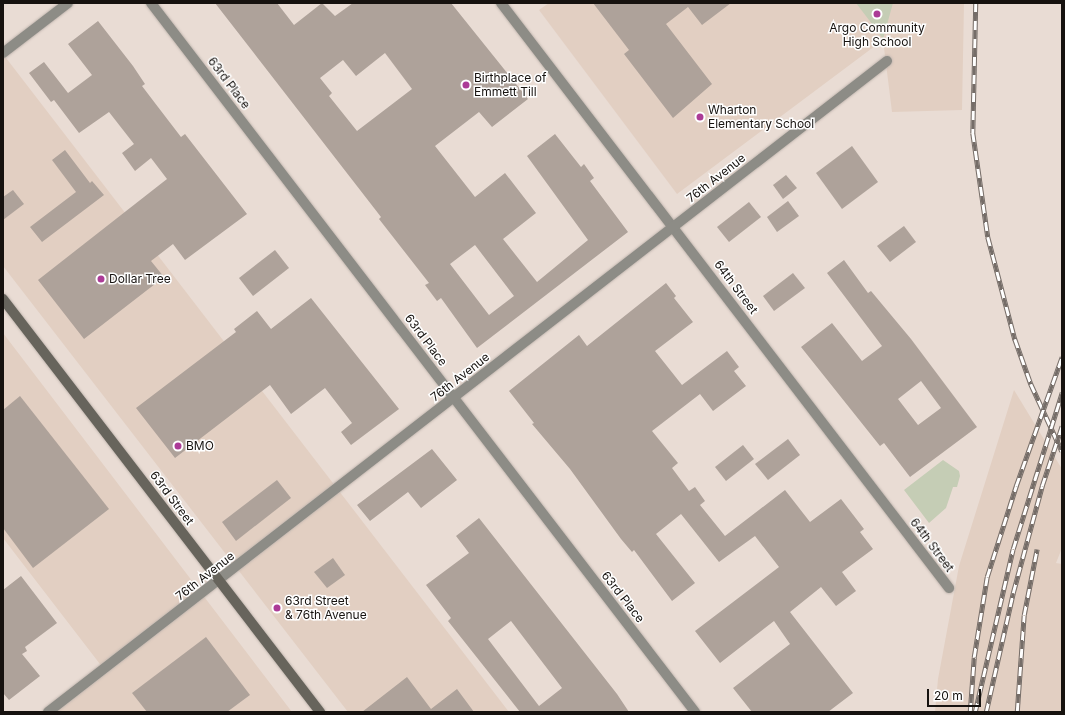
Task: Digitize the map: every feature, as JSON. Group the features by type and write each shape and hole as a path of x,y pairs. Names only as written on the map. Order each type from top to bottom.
{"main road":[{"name":"63rd Street","path":"3,299 320,712"}],"street":[{"path":"3,53 68,3"},
{"name":"63rd Place","path":"151,3 695,712"},
{"name":"64th Street","path":"501,3 949,588"},
{"name":"76th Avenue","path":"48,712 220,581 887,61"}],"shaded area":[{"name":"Wharton Elementary School","path":"549,3 964,3 962,110 892,112 883,40 677,194 539,10"},
{"path":"3,54 509,712 348,712 3,266"},
{"path":"3,333 292,712 43,712 103,668 3,538"},
{"path":"1014,390 1062,469 1062,548 1056,563 1062,564 1062,712 935,712 938,679 959,566"}],"green space":[{"name":"Argo Community High School","path":"856,3 893,3 883,39 872,24"},
{"path":"943,460 959,471 960,476 957,487 953,487 946,508 929,523 904,490"}],"building":[{"path":"215,3 277,3 294,25 322,3 335,16 353,3 451,3 528,99 492,127 479,112 435,146 475,197 505,173 536,213 503,239 537,282 588,240 527,156 555,134 581,167 584,164 594,178 590,181 628,232 477,348 441,298 437,301 425,285 429,283 379,219 381,217","holes":["385,53 412,89 357,131 329,96 332,93 320,78 343,60 356,76","475,245 514,296 489,315 450,264"]},
{"path":"593,3 731,3 702,25 688,7 666,24 712,84 673,118 624,54 629,50"},
{"path":"98,21 133,66 145,84 142,86 181,137 185,134 247,214 185,260 173,244 151,261 164,277 84,339 38,280 167,179 151,158 135,171 122,153 134,144 109,112 79,133 54,100 51,102 29,73 44,62 68,93 92,75 68,44"},
{"path":"852,146 878,182 842,209 816,173"},
{"path":"65,150 90,183 92,181 104,195 42,242 30,227 76,192 52,160"},
{"path":"786,175 797,188 783,199 773,185"},
{"path":"13,190 24,204 3,220 3,197"},
{"path":"788,201 799,216 777,232 767,217"},
{"path":"749,202 761,217 729,242 717,227"},
{"path":"904,226 916,242 890,262 877,246"},
{"path":"275,250 289,268 253,296 239,278"},
{"path":"844,260 868,293 871,291 911,339 977,427 910,477 884,443 880,446 801,347 832,323 862,361 882,346 827,273","holes":["921,381 941,408 918,425 898,399"]},
{"path":"793,273 805,288 774,311 763,296"},
{"path":"666,283 676,296 674,298 693,322 655,351 682,385 727,351 739,367 734,371 746,386 713,411 700,394 652,431 678,463 672,468 689,491 695,487 705,501 700,505 725,536 785,490 810,522 841,499 864,529 860,532 873,549 842,572 856,591 836,606 821,587 790,612 853,693 828,712 752,712 733,688 790,644 774,621 720,663 695,631 779,567 755,536 719,562 681,514 656,534 695,583 672,601 634,550 632,552 621,539 570,469 532,424 534,423 509,391 579,335 587,346"},
{"path":"311,298 399,409 351,445 341,432 352,423 325,388 291,414 270,385 175,458 136,408 236,332 234,329 257,311 271,329"},
{"path":"20,396 109,509 33,568 3,528 3,410"},
{"path":"788,439 800,455 768,480 755,464"},
{"path":"743,445 754,459 726,481 715,467"},
{"path":"432,449 457,480 421,508 408,492 370,521 357,505"},
{"path":"277,480 291,498 236,541 222,522"},
{"path":"479,518 617,694 629,712 520,712 448,621 451,618 426,585 469,553 456,536","holes":["511,621 562,688 539,706 488,639"]},
{"path":"333,558 345,575 327,588 314,572"},
{"path":"21,576 57,623 25,647 27,651 22,654 40,676 9,700 3,693 3,590"},
{"path":"206,637 250,695 227,712 147,712 132,693"},
{"path":"407,677 431,709 457,689 474,712 362,712"}],"railway":[{"path":"976,3 973,133 988,237 1015,339 1031,384 1062,451"},
{"path":"970,712 974,657 987,577 1016,486 1062,357"},
{"path":"975,712 1013,549 1062,393"},
{"path":"986,712 1013,593 1042,486 1062,426"},
{"path":"1017,712 1024,615 1037,549"}],"place":[{"name":"Argo Community High School","path":"877,14"},
{"name":"Birthplace of Emmett Till","path":"466,85"},
{"name":"Wharton Elementary School","path":"700,117"},
{"name":"Dollar Tree","path":"101,279"},
{"name":"BMO","path":"178,446"},
{"name":"63rd Street & 76th Avenue","path":"277,608"}]}
